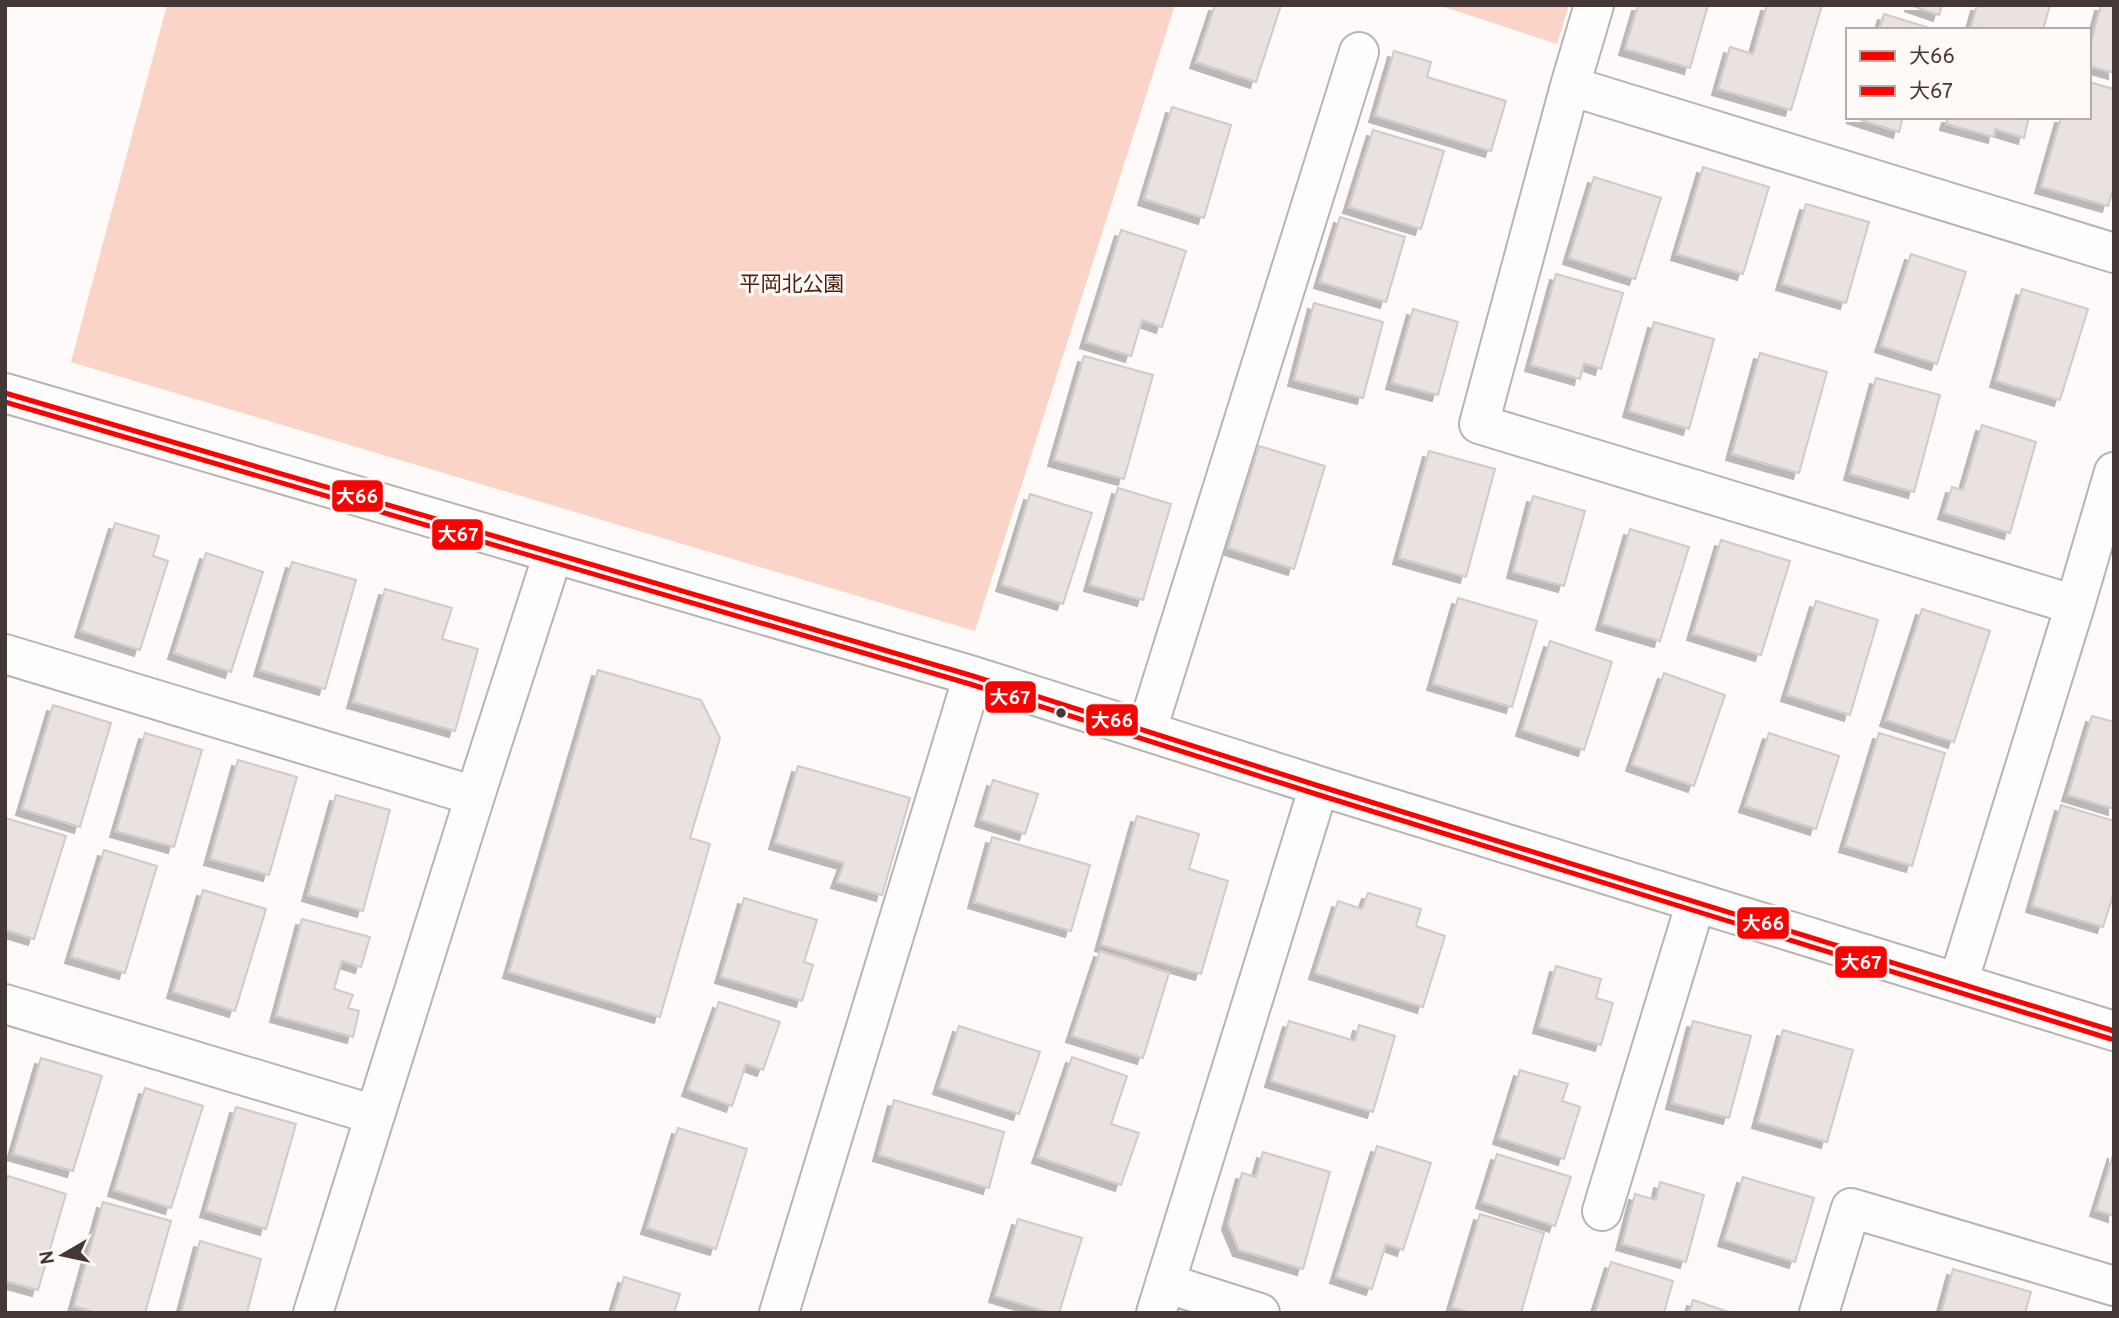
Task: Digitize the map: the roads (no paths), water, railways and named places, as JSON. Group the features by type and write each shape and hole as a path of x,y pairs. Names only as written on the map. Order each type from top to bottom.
{"street":[{"path":"1594,5 1479,424 2075,605"},
{"path":"1147,730 1359,52"},
{"path":"1570,86 2114,253"},
{"path":"5,393 973,676 1319,786 2114,1031"},
{"path":"1958,983 2114,472"},
{"path":"313,1313 553,555"},
{"path":"5,654 475,796"},
{"path":"779,1313 973,676"},
{"path":"1260,1313 1161,1298 1319,786"},
{"path":"1602,1211 1696,902"},
{"path":"5,1004 374,1115"},
{"path":"1819,1313 1852,1208 2114,1286"}],"park label":[{"name":"平岡北公園","path":"792,285"}]}
